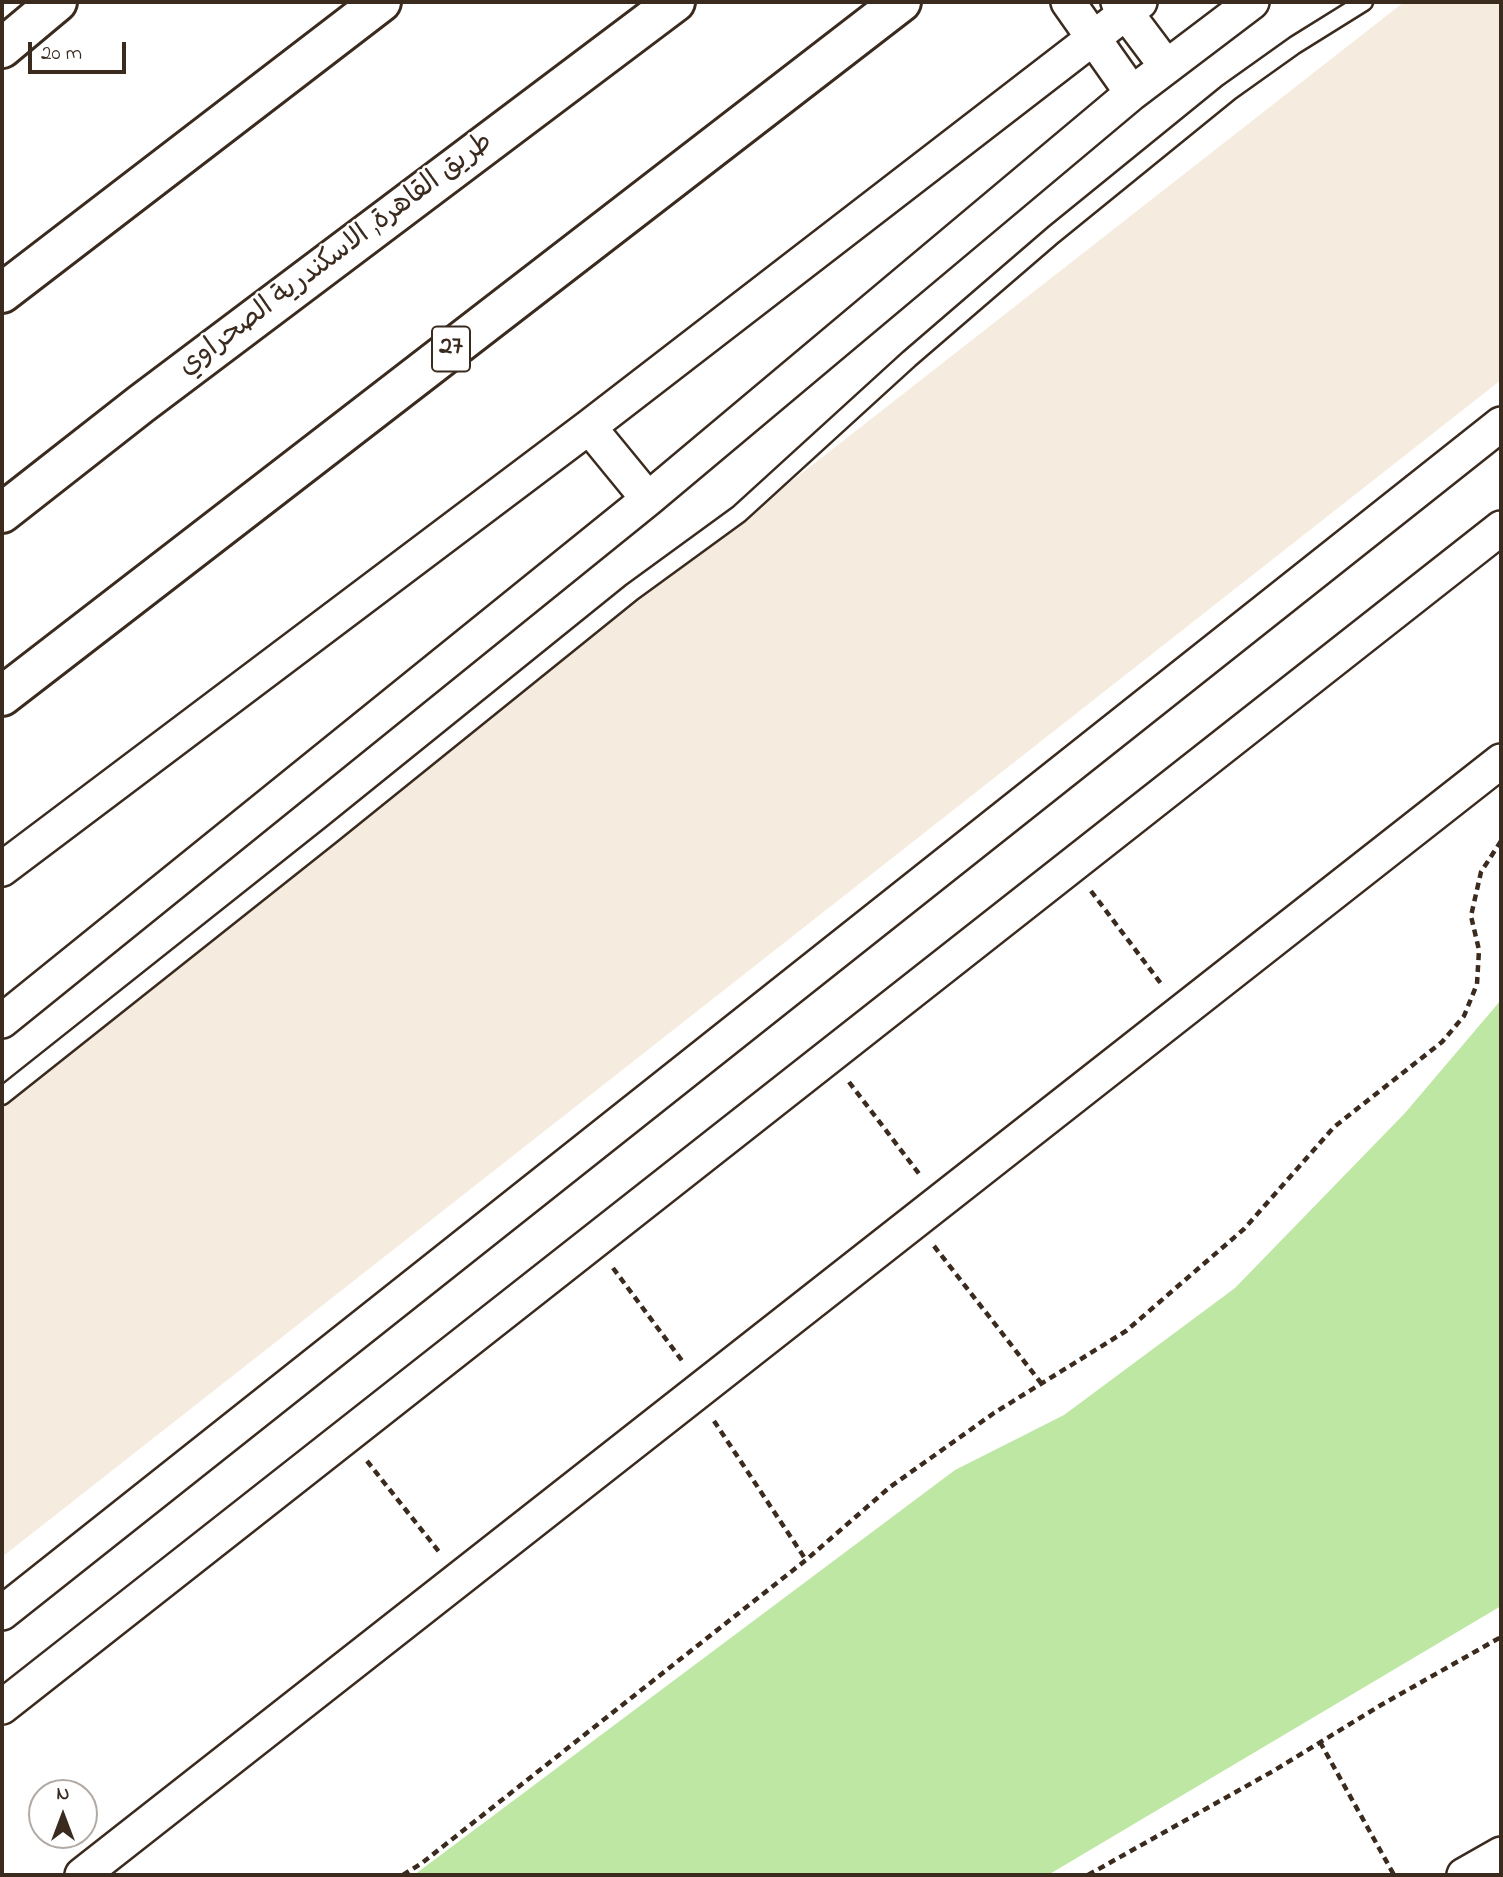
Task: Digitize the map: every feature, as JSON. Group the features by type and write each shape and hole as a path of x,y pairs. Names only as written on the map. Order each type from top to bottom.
{"main road":[{"path":"2,48 57,2"},
{"path":"2,293 381,2"},
{"name":"طريق القاهرة, الاسكندرية الصحراوي","path":"2,513 141,404 675,2"},
{"name":"27","path":"2,696 901,2"}],"street":[{"path":"1068,2 1132,93"},
{"path":"2,1021 648,499 1132,93 1252,2"},
{"path":"2,869 589,427 1093,38 1127,5 1166,66"},
{"path":"2,1613 1501,424"},
{"path":"589,427 648,499"},
{"path":"2,1707 1501,527"},
{"path":"82,1875 1501,761"},
{"path":"1464,1875 1501,1854"}],"lane":[{"path":"2,1096 632,593 739,514 919,350 1053,235 1229,92 1295,45 1364,2"}],"path":[{"path":"403,1875 806,1560 890,1487 994,1413 1126,1331 1244,1229 1334,1127 1442,1042 1464,1016 1477,984 1479,950 1471,916 1481,872 1501,841"},
{"path":"1071,866 1182,1011"},
{"path":"830,1056 927,1212 1041,1383"},
{"path":"594,1241 699,1390 806,1560"},
{"path":"347,1436 460,1579"},
{"path":"1088,1875 1501,1637"},
{"path":"1320,1742 1394,1875"}],"shaded area":[{"path":"1404,2 1501,2 1501,380 2,1557 2,1099"}],"green space":[{"path":"1501,1000 1501,1606 1048,1875 414,1875 955,1470 1064,1415 1235,1288 1405,1113"}]}
